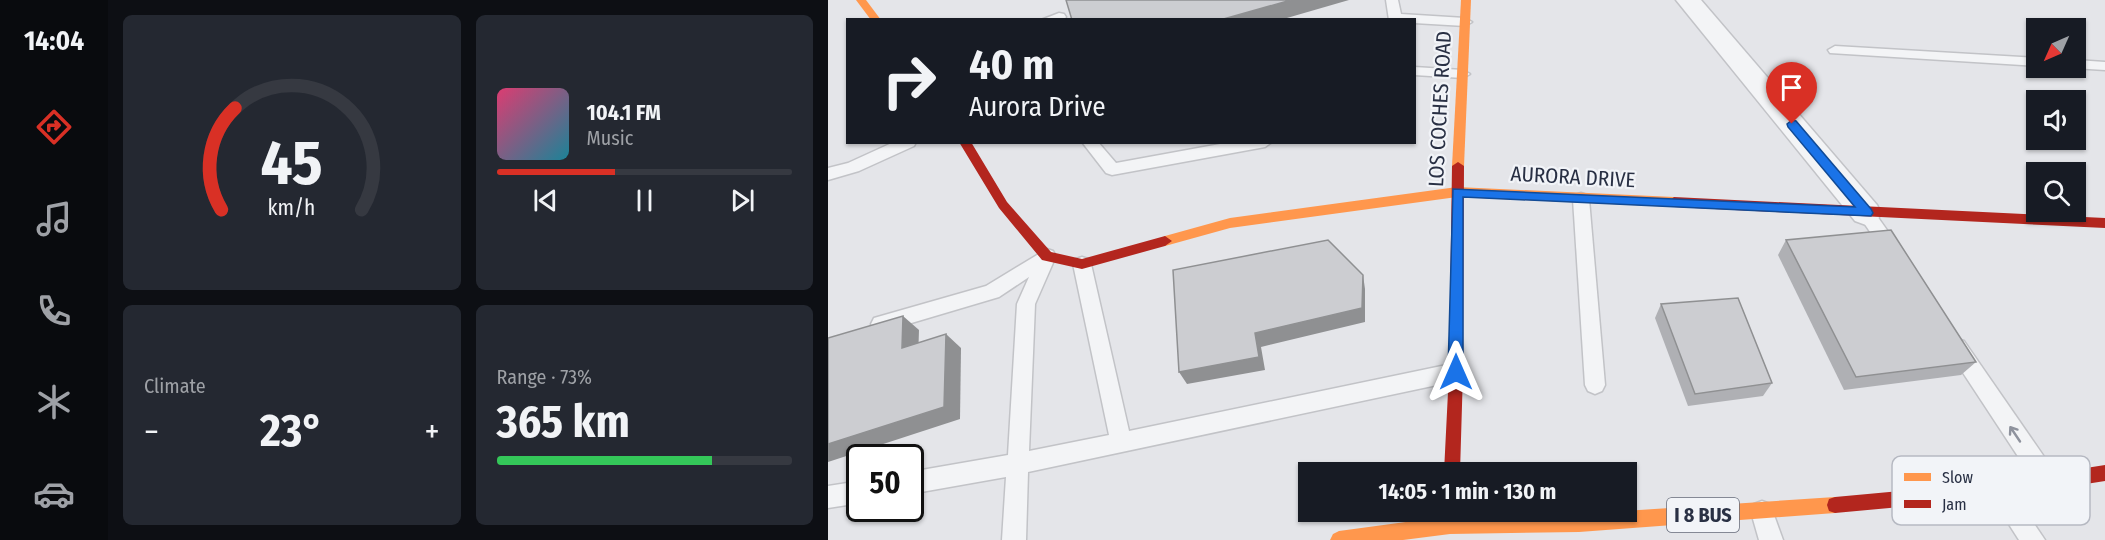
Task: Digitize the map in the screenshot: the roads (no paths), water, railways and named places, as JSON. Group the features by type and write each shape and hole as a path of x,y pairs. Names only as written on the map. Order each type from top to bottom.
{"street":[{"path":"861,0 874,18"},
{"name":"LOS COCHES ROAD","path":"1452,462 1456,372 1457,192 1466,0"},
{"path":"1689,0 1866,213"},
{"path":"966,144 1003,205 1047,256"},
{"name":"AURORA DRIVE","path":"1047,256 1082,264 1230,223 1457,192 2105,223"},
{"name":"I 8 BUS","path":"2090,475 2105,473"},
{"name":"I 8 BUS","path":"1637,519 1761,512 1892,500"},
{"name":"I 8 BUS","path":"1339,540 1431,522"},
{"path":"1448,540 1450,522"},
{"name":"I 8 BUS","path":"1553,522 1596,522"}],"lane":[{"path":"1392,0 1392,18"},
{"path":"1416,20 1465,22"},
{"path":"1835,50 2026,61"},
{"path":"2086,65 2105,66"},
{"path":"1416,71 1463,74"},
{"path":"828,174 853,167 905,144"},
{"path":"1091,144 1112,169 1254,144"},
{"path":"1581,199 1594,385"},
{"path":"1866,213 1905,270"},
{"path":"861,330 992,292 1047,256"},
{"path":"1014,540 1026,304 1047,256"},
{"path":"1082,264 1121,443"},
{"path":"1944,328 2030,456"},
{"path":"924,481 1121,443 1456,372"},
{"path":"828,497 846,494"},
{"path":"1761,512 1771,540"},
{"path":"2022,525 2033,540"}]}
